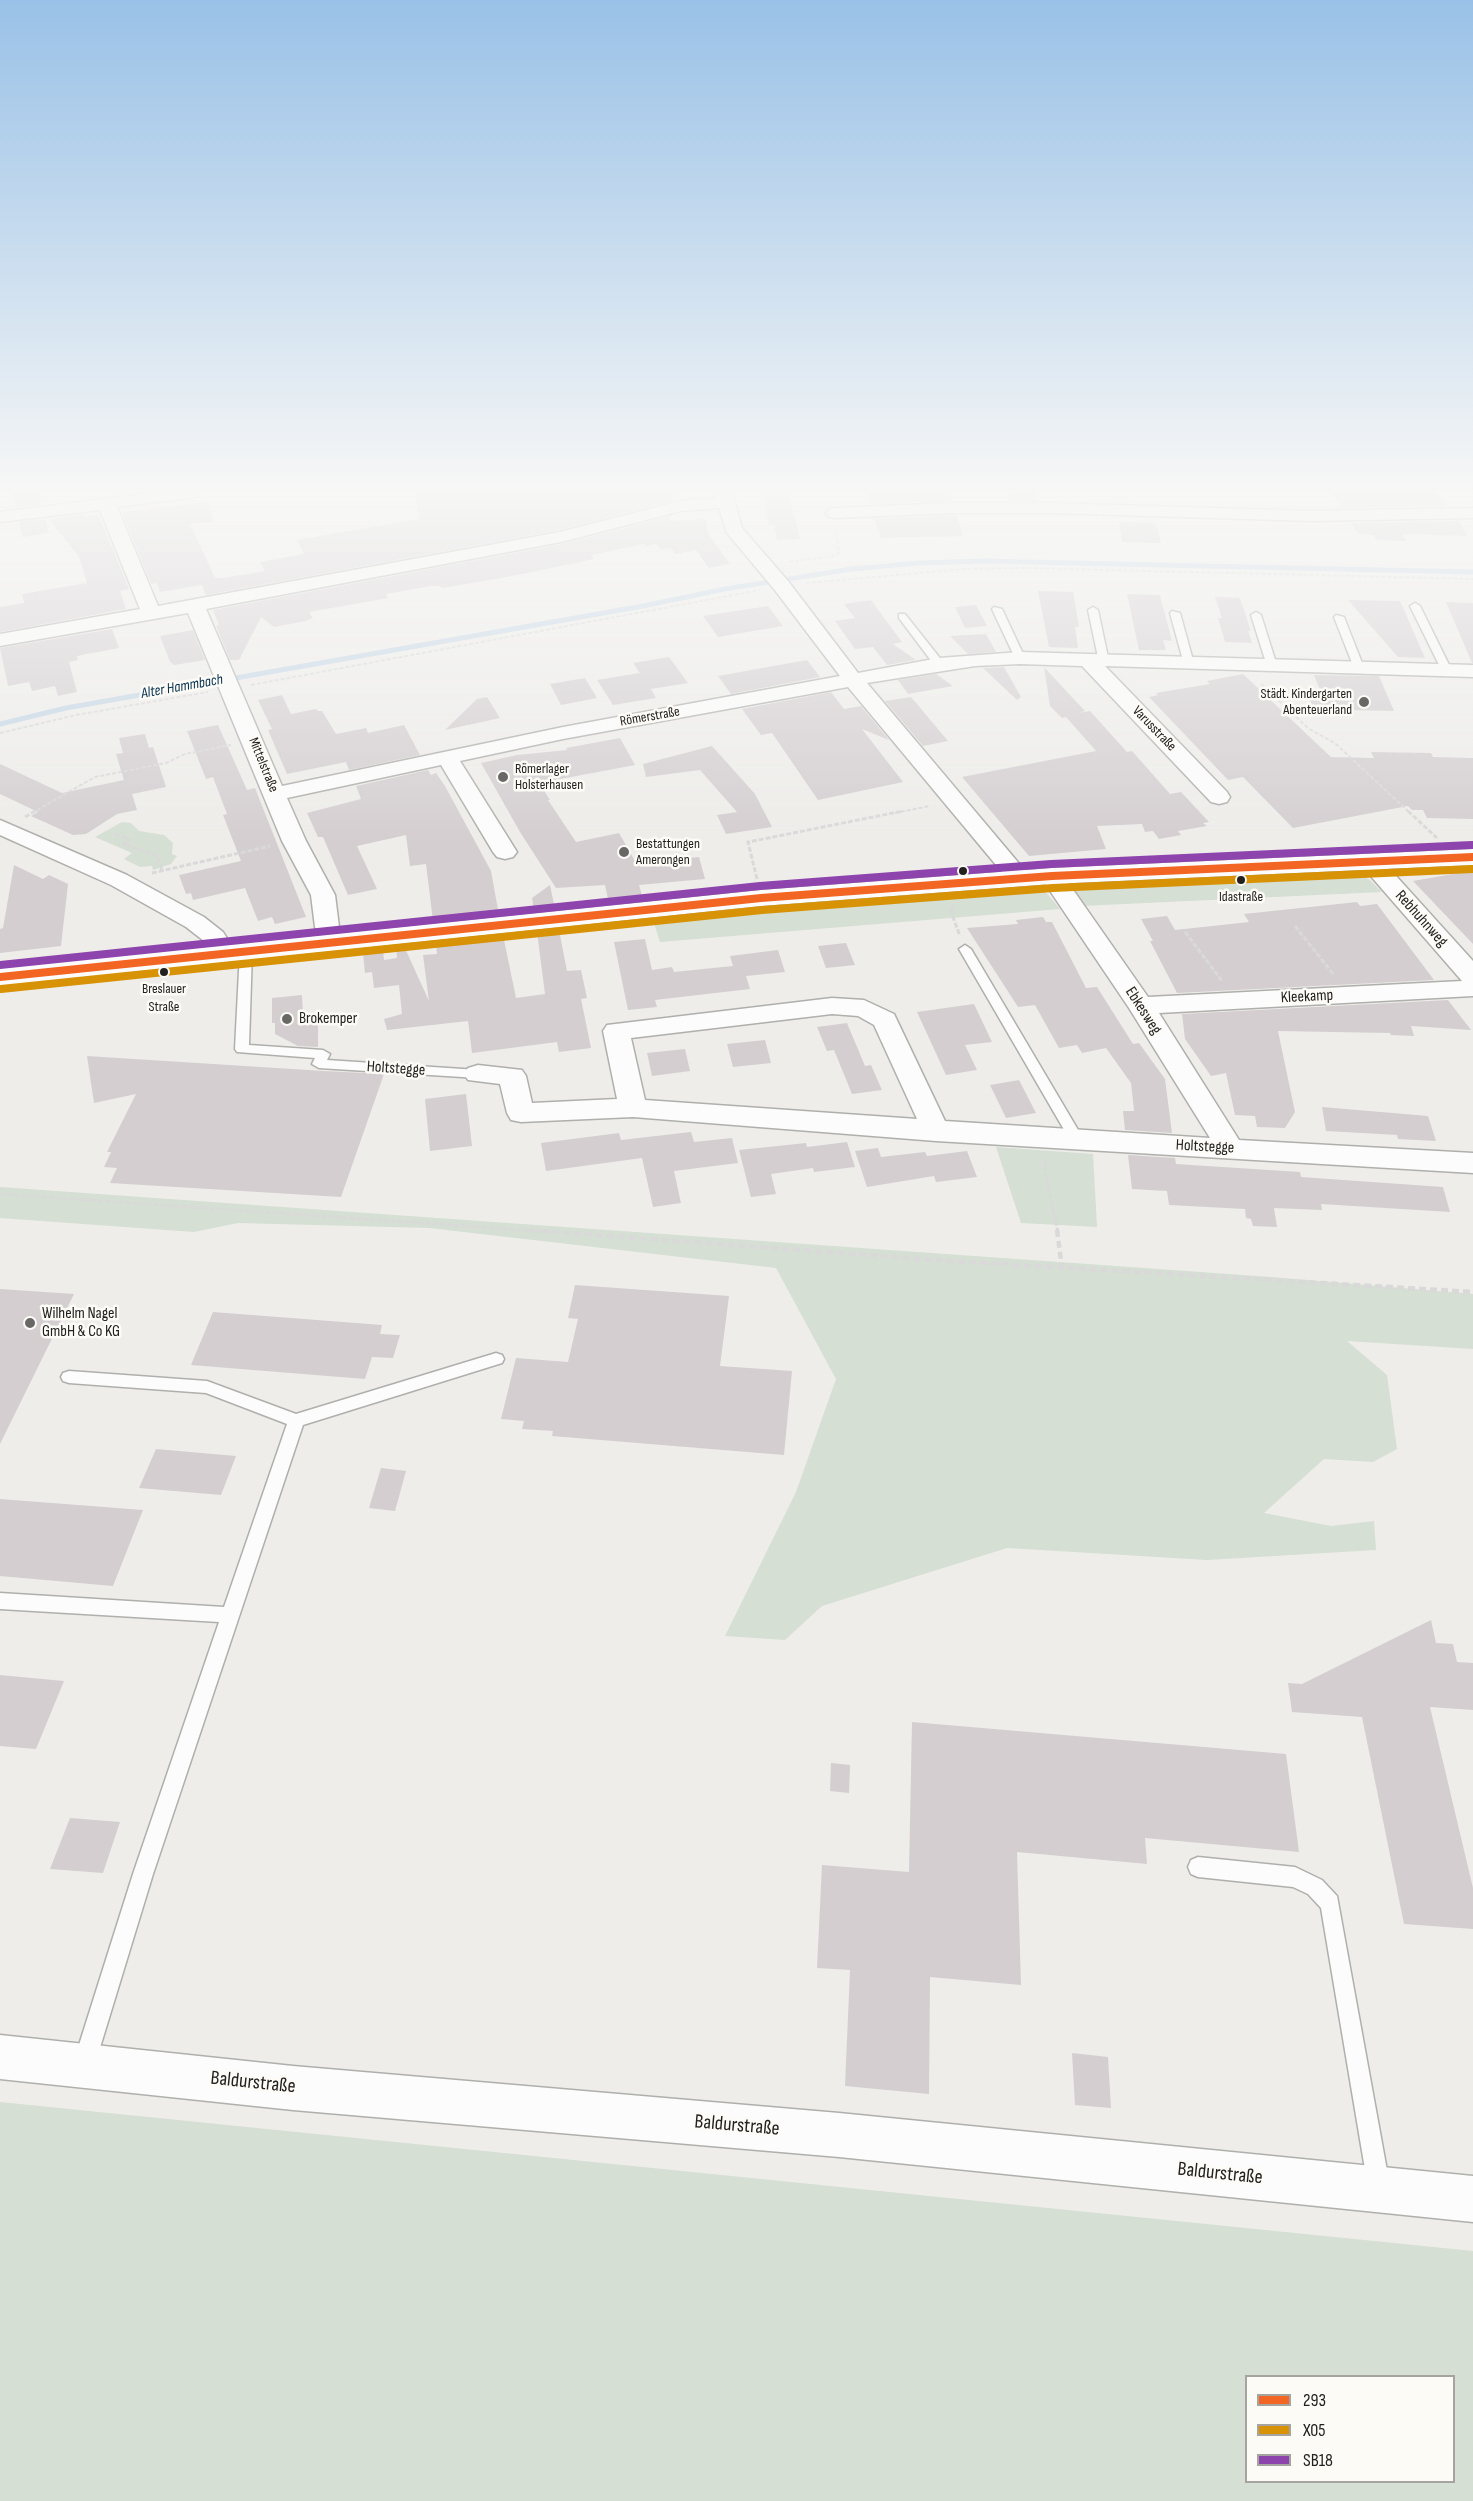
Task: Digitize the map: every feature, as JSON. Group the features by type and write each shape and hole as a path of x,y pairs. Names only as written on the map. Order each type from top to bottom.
{"main road":[{"path":"0,977 761,898 1052,876 1465,857"}],"street":[{"path":"0,640 163,610"},
{"name":"Mittelstraße","path":"196,610 294,841 322,895 327,927"},
{"path":"799,610 854,681 1019,878"},
{"name":"Römerstraße","path":"274,794 575,730 939,664 1020,658 1473,671"},
{"name":"Varusstraße","path":"1096,661 1219,797"},
{"path":"447,757 505,852"},
{"path":"2,828 119,880 195,921 235,952"},
{"name":"Rebhuhnweg","path":"1370,861 1473,977"},
{"name":"Ebkesweg","path":"1052,876 1141,1006 1231,1149"},
{"name":"Kleekamp","path":"1141,1006 1473,988"},
{"path":"633,1108 616,1032 832,1006 864,1008 885,1020 936,1131"},
{"name":"Holtstegge","path":"478,1074 512,1076 521,1113 633,1108 936,1131 1473,1163"},
{"name":"Baldurstraße","path":"0,2057 84,2064 293,2088 839,2135 1473,2199"}],"lane":[{"path":"997,610 1020,658"},
{"path":"1093,610 1096,661"},
{"path":"1417,610 1447,671"},
{"path":"1175,613 1189,664"},
{"path":"1256,615 1272,666"},
{"path":"902,616 939,664"},
{"path":"1339,617 1359,668"},
{"path":"965,949 1077,1140"},
{"name":"Holtstegge","path":"235,952 242,1049 323,1054 320,1064 478,1074"},
{"path":"69,1377 207,1387 296,1421 496,1359"},
{"path":"84,2064 143,1874 296,1421"},
{"path":"0,1601 232,1615"},
{"path":"1198,1867 1295,1877 1315,1887 1330,1903 1379,2190"}],"path":[{"path":"0,734 227,680 659,610"},
{"path":"1241,665 1308,729 1336,744 1465,857"},
{"path":"2,828 95,777 166,763 186,754 253,741"},
{"path":"761,898 748,842 954,801"},
{"path":"115,834 130,838 123,843 158,856 162,871"},
{"path":"119,880 294,841"},
{"path":"965,949 950,909 968,893 977,889 974,881"},
{"path":"1294,926 1348,995"},
{"path":"1185,932 1236,1001"},
{"path":"1045,1138 1045,1172 1057,1227 1062,1268"},
{"path":"0,1194 214,1207 1062,1268 1473,1292"}],"shaded area":[{"path":"122,822 131,823 139,831 164,835 173,843 172,854 177,856 171,864 153,870 152,866 140,867 124,859 132,853 95,837"},
{"path":"1359,874 1370,880 1382,892 1082,906 1071,892 1073,887"},
{"path":"1035,888 1044,890 1060,909 660,942 653,920"},
{"path":"996,1147 1093,1154 1097,1227 1021,1223"},
{"path":"0,1187 1271,1277 1473,1294 1473,1349 1347,1341 1387,1375 1397,1449 1373,1462 1324,1459 1264,1513 1331,1526 1374,1521 1376,1550 1207,1560 1007,1548 822,1606 785,1640 725,1636 796,1492 836,1379 776,1268 429,1228 238,1223 194,1232 0,1218"},
{"path":"0,2102 1473,2251 1473,2501 0,2501"}],"building":[{"path":"0,610 122,610 0,632"},
{"path":"213,610 322,610 309,612 313,618 306,621 274,627 261,617 239,660 230,660 216,626 219,625"},
{"path":"744,610 771,610 783,626 718,637 703,616"},
{"path":"848,610 878,610 902,642 893,644 916,660 887,665 873,647 855,649 835,621 855,618"},
{"path":"956,610 978,610 987,626 965,628"},
{"path":"1042,610 1076,610 1079,627 1075,627 1078,648 1049,647"},
{"path":"1130,610 1164,610 1172,641 1163,640 1166,650 1139,650"},
{"path":"1219,610 1244,610 1251,631 1248,631 1252,643 1225,642 1218,618 1222,618"},
{"path":"1357,610 1404,610 1425,658 1398,657"},
{"path":"1449,610 1473,610 1472,663"},
{"path":"112,629 119,648 77,656 78,660 69,662 77,692 58,696 55,686 32,691 29,682 8,686 0,648"},
{"path":"193,630 205,660 174,665 170,662 160,636"},
{"path":"986,634 996,652 968,654 950,636"},
{"path":"669,657 688,683 651,689 656,698 613,705 597,680 639,673 641,675 633,663"},
{"path":"807,660 820,677 731,694 718,676"},
{"path":"1004,667 1021,697 1017,700 983,668"},
{"path":"1044,667 1085,711 1078,713 1090,711 1127,752 1132,751 1170,794 1181,792 1209,822 1203,823 1207,826 1178,831 1181,835 1159,839 1153,831 1145,832 1142,824 1097,826 1106,849 1029,856 962,777 1096,751 1066,717 1062,718 1050,706"},
{"path":"936,674 953,686 908,694 898,680"},
{"path":"1243,674 1331,757 1374,758 1371,752 1431,753 1433,757 1473,758 1473,819 1427,818 1423,810 1412,810 1408,806 1293,828 1243,777 1228,780 1149,697 1158,695 1156,693 1210,684 1207,681"},
{"path":"1314,675 1379,676 1394,711 1346,710 1349,717 1316,716 1306,690 1320,690"},
{"path":"585,678 597,698 561,705 550,684"},
{"path":"831,692 844,709 861,706 889,740 862,729 903,782 818,800 772,733 761,735 742,709"},
{"path":"282,695 291,714 316,709 322,711 336,734 366,728 368,733 404,725 420,755 349,770 346,762 287,774 268,730 272,729 258,700"},
{"path":"487,697 500,718 445,730 477,699"},
{"path":"911,697 948,741 923,746 885,701"},
{"path":"218,725 247,790 255,788 306,917 275,924 272,917 258,921 245,888 193,900 191,893 186,894 179,875 241,861 223,815 227,814 213,777 206,779 187,731"},
{"path":"145,734 149,748 153,747 166,787 132,794 137,810 117,814 86,834 73,835 31,816 38,812 0,794 0,764 62,793 124,780 116,754 123,753 119,738"},
{"path":"620,738 635,765 539,783 550,800 548,800 576,842 619,833 636,863 699,857 705,879 639,885 643,899 609,903 605,885 556,888 520,832 481,763 517,755 567,750 566,748"},
{"path":"712,746 755,794 772,827 726,834 717,815 737,812 700,770 646,777 643,764"},
{"path":"428,770 431,775 436,773 445,786 491,871 499,915 433,921 426,864 410,866 406,835 357,846 377,889 348,895 323,837 318,837 307,813 361,799 356,786"},
{"path":"14,865 43,879 49,875 68,884 61,946 0,953 0,929 3,928"},
{"path":"1459,873 1473,873 1473,944 1413,881"},
{"path":"550,885 555,909 534,911 532,898"},
{"path":"1357,902 1360,906 1377,904 1434,980 1177,993 1141,919 1167,916 1175,930 1249,922 1244,914"},
{"path":"1043,917 1046,922 1052,922 1086,988 1097,987 1133,1044 1139,1043 1165,1079 1172,1133 1125,1130 1123,1111 1134,1111 1131,1083 1106,1048 1082,1053 1077,1045 1059,1048 1035,1005 1018,1007 967,928 1018,924 1016,920"},
{"path":"559,930 567,971 581,970 587,998 581,999 591,1048 559,1052 557,1042 472,1053 468,1021 387,1030 384,1019 402,1014 399,985 374,988 372,972 365,973 363,953 383,950 384,960 397,958 396,947 404,946 429,1001 423,955 437,954 436,942 503,935 516,998 545,994 537,932"},
{"path":"645,939 652,970 672,967 674,972 733,966 730,956 778,950 785,972 746,976 750,989 655,1000 657,1007 628,1010 614,942"},
{"path":"846,943 855,965 826,968 818,946"},
{"path":"302,995 303,1015 318,1013 318,1047 298,1046 275,1034 275,1023 272,1023 272,998"},
{"path":"1448,1000 1471,1030 1411,1026 1414,1036 1391,1035 1390,1033 1278,1031 1295,1112 1285,1128 1257,1127 1255,1116 1235,1115 1226,1073 1211,1076 1185,1039 1182,1014"},
{"path":"974,1004 992,1042 965,1045 977,1070 946,1075 917,1012"},
{"path":"847,1023 865,1066 871,1065 882,1090 852,1094 834,1050 827,1051 817,1027"},
{"path":"765,1040 771,1063 733,1067 727,1044"},
{"path":"685,1049 690,1071 652,1076 647,1053"},
{"path":"87,1056 384,1074 341,1197 110,1183 117,1168 104,1167 111,1152 107,1152 136,1094 94,1103"},
{"path":"1019,1080 1036,1113 1006,1118 990,1085"},
{"path":"466,1094 472,1146 430,1151 425,1099"},
{"path":"1322,1107 1428,1116 1436,1141 1398,1139 1397,1135 1326,1131"},
{"path":"691,1132 694,1142 732,1138 738,1163 674,1171 681,1203 653,1207 642,1158 546,1171 541,1143 619,1133 621,1140"},
{"path":"847,1142 855,1167 814,1172 813,1168 771,1174 776,1194 751,1197 739,1150 806,1143 807,1147"},
{"path":"878,1148 881,1157 925,1152 927,1156 967,1151 977,1177 936,1182 934,1176 867,1187 855,1151"},
{"path":"1128,1155 1175,1158 1176,1164 1300,1172 1301,1177 1443,1187 1450,1212 1321,1204 1322,1210 1274,1208 1277,1227 1253,1226 1251,1219 1246,1218 1245,1209 1169,1205 1167,1191 1132,1189"},
{"path":"575,1285 729,1296 720,1366 792,1371 784,1455 552,1436 553,1431 522,1429 524,1421 501,1419 516,1358 568,1362 578,1319 568,1318"},
{"name":"Wilhelm Nagel GmbH & Co KG","path":"0,1289 74,1294 0,1444"},
{"path":"213,1312 382,1325 380,1334 400,1335 393,1358 372,1357 365,1379 191,1365"},
{"path":"156,1449 236,1456 221,1495 139,1488"},
{"path":"381,1468 406,1471 395,1511 369,1508"},
{"path":"0,1499 143,1510 113,1586 0,1576"},
{"path":"1431,1620 1436,1643 1453,1644 1457,1662 1473,1663 1473,1710 1430,1707 1473,1888 1473,1929 1404,1924 1362,1717 1292,1712 1288,1683 1302,1684"},
{"path":"0,1675 64,1681 36,1749 0,1746"},
{"path":"912,1722 1286,1754 1299,1852 1145,1838 1147,1864 1017,1852 1021,1985 930,1977 929,2094 845,2086 850,1970 817,1968 822,1865 909,1872"},
{"path":"831,1763 850,1765 849,1793 830,1791"},
{"path":"70,1818 120,1822 103,1873 50,1869"},
{"path":"1072,2053 1108,2057 1111,2108 1075,2105"}],"waterway":[{"name":"Alter Hammbach","path":"0,724 66,708 622,610"}],"transit line":[{"name":"SB18","path":"0,965 760,886 1051,864 1472,845"},
{"name":"293","path":"0,977 761,898 1052,876 1473,857"},
{"name":"X05","path":"1,989 762,910 1053,888 1473,869"}],"place":[{"name":"Städt. Kindergarten Abenteuerland","path":"1364,702"},
{"name":"Römerlager Holsterhausen","path":"503,777"},
{"name":"Bestattungen Amerongen","path":"624,852"},
{"name":"Idastraße","path":"1241,880"},
{"name":"Breslauer Straße","path":"164,972"},
{"name":"Brokemper","path":"287,1019"},
{"name":"Wilhelm Nagel GmbH & Co KG","path":"30,1323"}]}
